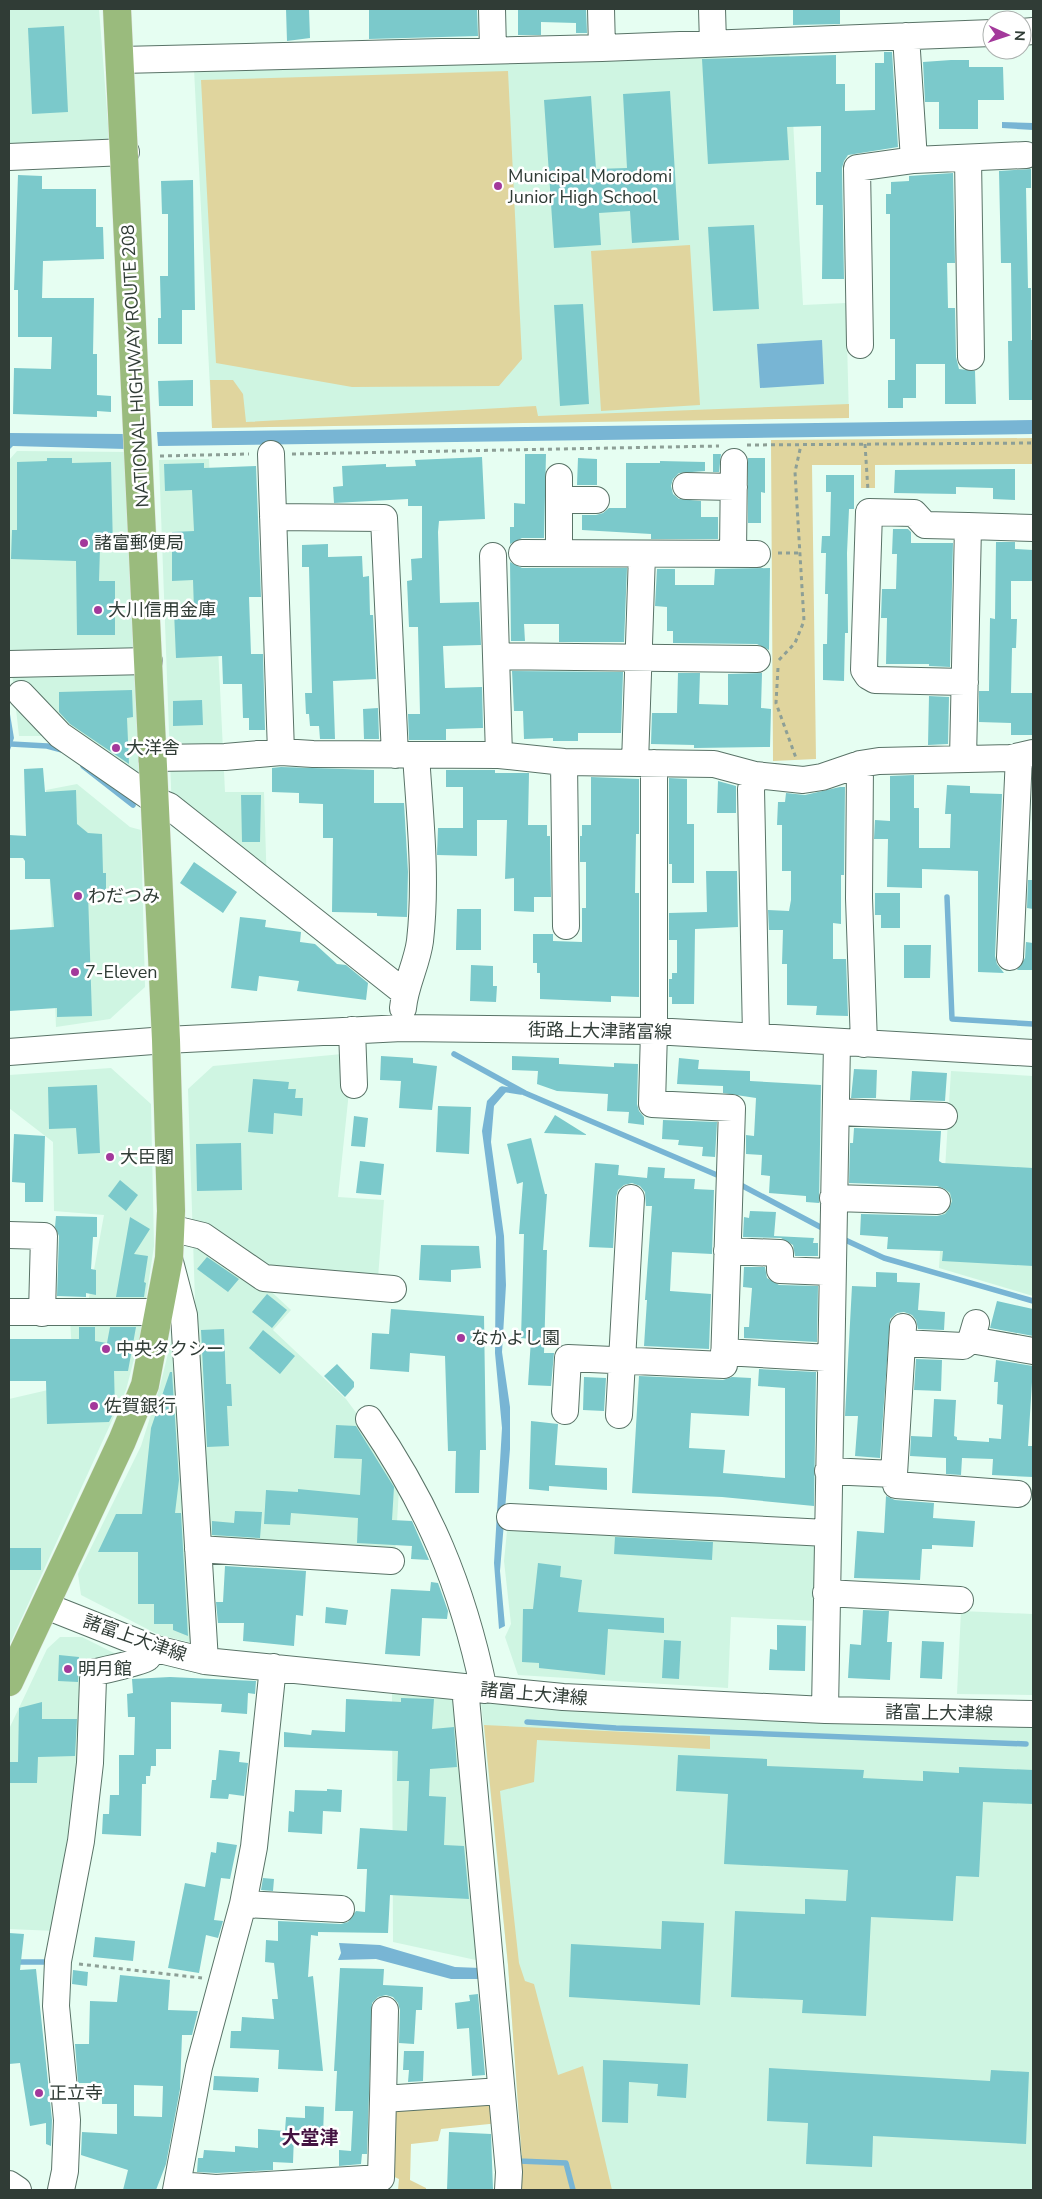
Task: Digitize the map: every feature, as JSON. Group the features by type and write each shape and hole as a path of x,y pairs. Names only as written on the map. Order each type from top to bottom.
{"highway":[{"name":"NATIONAL HIGHWAY ROUTE 208","path":"9,1682 122,1442 145,1385 169,1258 166,1040 122,60 117,9"}],"street":[{"path":"492,9 493,50"},
{"path":"601,9 602,48"},
{"path":"712,9 713,43"},
{"path":"122,60 493,50 526,53 713,43 982,33"},
{"path":"906,36 914,160"},
{"path":"9,157 126,152"},
{"path":"860,345 856,168 914,160 1026,155"},
{"path":"968,158 971,357"},
{"path":"271,454 281,752"},
{"path":"522,553 745,554 733,460 686,486"},
{"path":"559,553 559,488 596,500"},
{"path":"964,682 875,680 868,676 864,670 869,512 914,513 925,525 1033,528"},
{"path":"273,517 384,518 406,755 424,867 420,943 405,993 402,1028"},
{"path":"963,759 968,526"},
{"path":"565,1411 568,1358 724,1365 732,1108 652,1104 654,1031 639,658 642,554"},
{"path":"493,556 499,755"},
{"path":"497,656 757,658"},
{"path":"9,664 149,662"},
{"path":"21,694 60,735 154,800 169,806 405,993"},
{"path":"152,758 225,757 281,752 313,754 499,755 564,762 714,764 755,775 803,780 822,778 860,764 899,760 963,759 1026,755 1010,957"},
{"path":"564,762 566,926"},
{"path":"860,764 859,898 864,1044"},
{"path":"755,775 751,789 756,1036"},
{"name":"街路上大津諸富線","path":"9,1052 166,1040 402,1028 654,1031 1033,1053"},
{"path":"352,1030 354,1085"},
{"path":"825,1710 831,1272 837,1042"},
{"path":"836,1112 944,1116"},
{"path":"620,1415 631,1198"},
{"path":"833,1198 937,1201"},
{"path":"170,1228 203,1236 264,1278 393,1289"},
{"path":"9,1236 44,1236 42,1313"},
{"path":"727,1251 780,1253 780,1270 831,1272"},
{"path":"169,1258 184,1315 205,1660"},
{"path":"9,1312 160,1312"},
{"path":"1018,1494 896,1485 894,1474 902,1335 963,1346 974,1331 1033,1351"},
{"path":"724,1352 830,1358"},
{"path":"369,1419 402,1468 442,1547 471,1632 501,2091 509,2172 508,2190"},
{"path":"828,1471 894,1474"},
{"path":"510,1517 827,1533"},
{"path":"198,1549 391,1561"},
{"path":"826,1593 960,1600"},
{"name":"諸富上大津線","path":"46,1606 152,1648 205,1660 563,1698 825,1710 1033,1714"},
{"path":"61,2190 66,2171 67,2120 56,2006 58,1961 81,1841 90,1753 93,1679 96,1672 126,1663 142,1661 149,1656 152,1648"},
{"path":"273,1667 254,1847 243,1904 199,2067 177,2187 337,2185 381,2178 385,2010"},
{"path":"243,1904 341,1909"},
{"path":"383,2098 501,2091"},
{"path":"9,2184 18,2190"}],"path":[{"path":"157,456 271,454 733,460 801,444 1033,443"},
{"path":"801,444 795,472 804,621 795,643 778,661 776,703 803,780"},
{"path":"865,444 869,512"},
{"path":"58,1961 222,1980"}],"shaded area":[{"path":"9,9 99,9 110,149 9,152"},
{"name":"Municipal Morodomi Junior High School","path":"789,46 803,305 846,303 849,418 212,428 194,69"},
{"path":"508,71 522,359 499,386 352,387 216,363 201,80"},
{"path":"690,245 700,405 601,411 591,251"},
{"path":"210,380 233,380 243,394 246,422 536,406 538,416 849,404 849,418 212,428"},
{"path":"1033,438 1033,464 875,465 875,488 861,488 861,465 812,465 816,759 773,761 771,440"},
{"path":"17,451 130,452 142,797 55,736 19,736 10,655 10,459"},
{"path":"209,459 225,792 264,792 267,888 172,813 159,460"},
{"path":"77,784 130,827 141,830 145,987 110,1019 56,1027 46,790"},
{"path":"353,1053 338,1197 384,1200 378,1278 262,1283 291,1310 273,1330 346,1399 400,1472 395,1555 203,1544 188,1089 213,1066"},
{"path":"111,1068 151,1104 154,1246 141,1332 126,1390 9,1646 9,1399 74,1384 70,1319 85,1319 104,1215 54,1211 53,1142 9,1108 9,1075"},
{"path":"951,1071 1033,1076 1033,1296 939,1268"},
{"path":"172,1337 202,1645 159,1635 81,1595 78,1574 141,1446 160,1386"},
{"path":"508,1521 823,1537 821,1621 731,1617 728,1688 518,1675 505,1637 511,1624 504,1561"},
{"path":"961,1611 1033,1614 1033,1695 957,1694"},
{"path":"60,1637 82,1637 120,1656 85,1718 55,1931 9,1929 9,1729 47,1649"},
{"path":"392,1688 464,1695 485,1962 393,1942"},
{"path":"481,1702 1033,1727 1033,2190 575,2190 568,2161 522,2160 508,1965"},
{"path":"484,1725 710,1736 710,1749 537,1740 534,1782 500,1791 519,1963 525,1981 534,1984 558,2075 583,2066 612,2190 575,2190 568,2161 522,2160 508,1965"},
{"path":"497,2095 499,2123 441,2129 438,2141 411,2144 410,2180 426,2188 426,2190 398,2190 399,2179 390,2175 390,2105"},
{"path":"514,2163 564,2165 572,2190 514,2190"}],"water":[{"path":"1002,122 1033,123 1033,130 1002,128"},
{"path":"822,340 824,384 760,388 757,344"},
{"path":"1033,420 1033,434 158,446 157,432"},
{"path":"9,433 126,434 126,449 13,446 9,450"},
{"path":"9,708 14,738 9,753"},
{"path":"500,1087 506,1092 494,1106 491,1142 504,1236 506,1285 502,1352 510,1407 510,1449 500,1571 505,1626 499,1629 494,1563 502,1428 495,1353 496,1237 482,1131 487,1101"},
{"path":"339,1943 380,1945 455,1967 481,1968 481,1979 451,1979 376,1959 338,1960 341,1953"}],"building":[{"path":"286,9 309,9 310,38 287,41"},
{"path":"369,9 477,9 478,36 369,39"},
{"path":"518,9 586,9 587,33 576,33 576,23 541,22 541,35 518,35"},
{"path":"793,9 840,9 840,24 793,25"},
{"path":"64,26 68,112 32,114 28,28"},
{"path":"884,52 892,52 898,147 848,155 844,161 842,168 844,279 822,279 823,205 816,205 816,172 821,172 821,126 787,127 789,160 708,164 702,59 836,55 836,84 845,84 845,111 875,110 875,63 884,63"},
{"path":"969,60 969,67 1003,67 1004,100 978,100 978,129 939,129 939,102 925,102 923,62"},
{"path":"670,91 679,240 632,243 630,211 599,213 601,245 554,248 544,100 591,96 596,169 627,168 623,94"},
{"path":"1031,169 1031,188 1026,188 1028,288 1031,288 1031,340 1033,340 1033,400 1009,400 1008,341 1012,341 1011,263 1001,263 999,171"},
{"path":"953,173 955,263 947,263 948,308 955,308 956,357 959,369 975,371 976,404 945,404 945,364 916,364 916,398 903,398 903,408 888,408 888,380 895,380 895,339 890,339 890,214 886,214 886,194 891,194 891,182 909,181 909,176"},
{"path":"18,175 42,176 42,189 96,189 96,227 103,227 104,259 43,261 42,298 94,298 93,354 97,354 97,395 111,396 111,412 97,411 97,417 13,414 14,368 51,369 52,337 18,337 18,290 14,290"},
{"path":"193,180 195,310 182,310 182,344 158,344 158,318 161,318 160,276 168,276 168,214 162,214 161,181"},
{"path":"754,225 759,309 713,311 708,227"},
{"path":"583,304 589,404 560,406 554,305"},
{"path":"193,380 193,406 159,406 158,381"},
{"path":"525,454 546,454 544,538 522,538 510,544 510,527 514,527 514,503 525,504"},
{"path":"713,454 721,454 719,472 713,472"},
{"path":"482,457 485,519 439,521 438,532 440,603 479,602 481,645 443,646 445,688 482,687 483,728 446,729 446,740 409,740 408,714 420,714 418,627 409,627 407,581 412,580 411,559 422,558 422,506 408,506 408,499 334,503 333,487 343,486 342,466 386,464 386,467 416,466 415,460"},
{"path":"47,458 72,458 72,463 111,462 113,548 100,548 99,581 115,581 115,635 77,635 76,561 11,559 12,530 17,530 17,462 47,461"},
{"path":"578,458 597,459 597,485 577,485"},
{"path":"748,458 765,458 765,493 761,492 761,523 748,523"},
{"path":"660,461 705,462 705,471 679,473 673,479 671,486 673,494 679,499 701,501 701,517 718,517 718,539 651,539 651,534 582,530 582,515 596,515 603,513 609,508 626,508 626,463 660,463"},
{"path":"204,463 204,468 256,466 261,597 249,597 251,654 263,654 265,730 249,730 249,718 243,718 242,684 223,684 222,656 176,658 174,611 194,610 193,580 172,581 172,532 194,531 192,490 165,491 164,464"},
{"path":"1015,469 1015,500 993,499 993,488 956,487 956,494 894,493 895,470"},
{"path":"826,475 854,475 854,509 849,509 847,553 848,633 845,633 844,681 823,680 823,644 827,644 828,594 825,594 826,553 821,553 822,536 830,536 831,492 826,492"},
{"path":"893,529 908,529 911,532 911,543 953,543 950,667 929,666 929,664 886,664 887,618 881,618 882,589 896,589 897,554 892,554"},
{"path":"996,542 1015,542 1015,549 1033,550 1033,581 1011,581 1011,619 1017,619 1016,648 1012,648 1011,693 1032,693 1032,735 1011,735 1011,723 979,722 979,691 989,691 990,618 995,619"},
{"path":"328,544 328,557 362,556 363,577 369,576 370,615 373,615 376,679 333,681 335,739 320,739 319,726 310,726 309,714 306,714 305,693 312,693 309,567 302,567 302,545"},
{"path":"510,562 522,568 627,568 624,642 559,642 559,624 524,624 525,641 511,641"},
{"path":"770,568 769,650 757,644 673,643 673,631 667,631 667,607 655,606 657,569 675,569 675,585 714,585 715,569"},
{"path":"512,671 623,672 621,733 578,733 578,741 553,741 553,738 524,739 523,711 514,711"},
{"path":"678,673 700,673 699,704 728,705 728,674 762,673 761,708 771,709 770,747 694,748 694,745 651,744 652,713 677,713"},
{"path":"132,690 133,717 127,718 129,764 70,724 59,712 59,692"},
{"path":"929,696 949,697 948,744 928,745"},
{"path":"202,700 203,725 173,726 173,701"},
{"path":"378,708 379,739 364,739 363,709"},
{"path":"43,768 45,792 76,790 77,824 88,833 102,834 103,873 106,873 106,892 88,893 92,1016 57,1017 57,1008 9,1011 9,930 54,927 50,879 25,879 25,861 23,858 9,858 9,835 26,836 24,769"},
{"path":"272,768 374,770 374,803 404,803 408,872 407,917 377,916 377,913 332,912 333,838 323,838 323,804 299,803 299,793 272,792"},
{"path":"446,770 495,770 495,773 529,773 528,825 547,825 547,836 550,836 551,897 534,897 534,912 514,911 514,878 505,879 507,820 477,820 477,856 437,855 438,828 463,828 463,787 446,787"},
{"path":"914,775 914,808 919,808 919,848 950,848 951,814 945,814 947,785 970,786 970,793 1002,794 995,956 997,964 1004,973 978,972 978,871 922,869 922,888 887,887 888,839 874,839 875,820 890,821 890,776"},
{"path":"591,777 639,779 639,834 636,834 635,893 639,893 639,997 611,996 611,1002 540,999 540,973 537,973 537,963 533,963 533,934 553,934 553,941 582,942 582,908 586,908 586,862 580,862 580,836 582,836 582,825 591,825"},
{"path":"669,778 687,779 687,824 694,824 694,883 672,883 672,864 669,864"},
{"path":"718,781 736,786 736,813 717,813"},
{"path":"845,787 844,875 841,875 841,924 833,923 833,959 846,959 848,1016 816,1015 817,1006 787,1005 787,964 782,964 783,930 769,930 768,910 789,911 791,900 791,871 782,871 782,825 777,825 778,802 785,802 786,793 805,795"},
{"path":"241,795 261,795 260,842 242,842"},
{"path":"194,862 237,892 223,913 180,883"},
{"path":"706,871 737,871 738,927 695,929 694,1004 672,1004 672,997 669,997 669,979 672,979 672,973 677,973 677,940 669,940 669,913 707,912"},
{"path":"1028,880 1033,880 1033,909 1027,908"},
{"path":"875,893 900,893 900,928 881,928 881,915 875,915"},
{"path":"457,909 481,909 481,950 456,950"},
{"path":"240,917 266,920 265,927 301,932 300,942 315,944 337,964 346,965 368,983 366,1000 297,991 299,981 259,976 257,991 231,988"},
{"path":"1026,942 1033,943 1033,970 1017,970 1025,958"},
{"path":"904,945 931,945 930,978 904,978"},
{"path":"471,965 493,966 493,986 497,986 496,1002 470,1001"},
{"path":"381,1056 413,1058 413,1063 437,1066 432,1110 399,1108 401,1081 380,1080"},
{"path":"512,1056 559,1058 559,1064 614,1067 614,1063 638,1064 637,1104 639,1111 644,1117 644,1125 628,1123 629,1112 607,1111 608,1094 557,1091 537,1084 538,1071 512,1070"},
{"path":"679,1058 699,1060 698,1069 750,1071 750,1081 821,1085 819,1203 806,1202 806,1196 769,1193 770,1176 761,1175 762,1155 746,1154 746,1135 754,1136 756,1098 723,1093 723,1086 677,1084"},
{"path":"854,1069 877,1070 876,1098 851,1098"},
{"path":"912,1071 947,1073 945,1101 910,1100"},
{"path":"253,1079 289,1082 288,1089 296,1089 295,1098 303,1098 302,1116 274,1113 273,1134 248,1132"},
{"path":"97,1085 100,1153 78,1154 76,1128 49,1129 48,1087"},
{"path":"438,1106 471,1107 469,1154 436,1152"},
{"path":"555,1115 587,1135 544,1133"},
{"path":"354,1116 368,1118 365,1147 351,1146"},
{"path":"663,1120 717,1122 715,1157 702,1156 703,1147 678,1145 679,1140 662,1139"},
{"path":"854,1128 941,1131 939,1161 942,1163 1033,1168 1033,1266 942,1261 943,1251 887,1249 888,1237 860,1235 861,1214 937,1216 945,1214 952,1201 950,1193 937,1186 849,1183 850,1143 853,1143"},
{"path":"14,1134 45,1136 43,1202 25,1202 25,1183 12,1182"},
{"path":"531,1138 545,1194 547,1194 543,1250 547,1250 544,1353 554,1353 551,1386 528,1385 531,1339 521,1338 524,1234 519,1234 523,1182 517,1184 507,1144"},
{"path":"241,1143 242,1190 197,1191 196,1144"},
{"path":"360,1161 384,1164 381,1195 356,1193"},
{"path":"595,1163 619,1165 618,1175 647,1178 648,1167 665,1168 664,1178 695,1179 694,1189 714,1190 712,1254 672,1252 670,1291 711,1294 709,1349 644,1346 647,1300 645,1300 652,1206 646,1206 645,1192 640,1186 632,1183 624,1185 618,1190 616,1197 613,1248 589,1247"},
{"path":"120,1180 138,1195 126,1211 108,1196"},
{"path":"750,1211 776,1212 774,1236 814,1238 813,1243 818,1243 818,1256 795,1256 793,1245 781,1238 743,1237 744,1217 749,1218"},
{"path":"56,1216 97,1217 97,1237 93,1237 91,1269 96,1270 96,1295 86,1293 86,1297 57,1296 59,1236 55,1227"},
{"path":"130,1217 150,1229 134,1254 148,1256 144,1297 116,1297"},
{"path":"421,1245 479,1246 481,1268 451,1270 451,1282 419,1280"},
{"path":"207,1257 239,1279 228,1292 197,1269"},
{"path":"744,1267 765,1267 767,1278 779,1285 818,1286 817,1342 744,1338 744,1327 749,1327 752,1288 743,1287"},
{"path":"876,1272 897,1273 897,1282 920,1283 918,1310 945,1312 944,1330 918,1329 916,1320 912,1315 904,1312 897,1313 890,1319 880,1458 855,1456 858,1416 845,1416 852,1286 876,1287"},
{"path":"267,1294 287,1310 272,1328 252,1312"},
{"path":"997,1301 1033,1309 1033,1336 990,1328"},
{"path":"391,1309 484,1316 486,1450 480,1450 479,1493 455,1493 456,1451 448,1451 445,1356 410,1353 409,1372 370,1369 372,1333 389,1334"},
{"path":"79,1327 95,1327 95,1341 107,1343 110,1327 136,1327 128,1371 114,1371 115,1410 109,1422 47,1424 46,1381 9,1381 9,1339 79,1339"},
{"path":"224,1329 226,1384 231,1384 232,1406 227,1406 229,1446 207,1447 201,1330"},
{"path":"263,1330 295,1356 280,1374 249,1348"},
{"path":"916,1359 942,1360 941,1391 914,1390"},
{"path":"996,1360 1033,1366 1028,1446 1033,1446 1033,1477 992,1475 993,1459 962,1458 961,1475 946,1474 946,1458 910,1456 911,1436 932,1437 934,1399 956,1400 954,1436 957,1437 957,1440 989,1442 989,1438 1001,1439 1003,1405 997,1404 998,1382 994,1382"},
{"path":"337,1364 354,1382 354,1387 345,1397 324,1376"},
{"path":"759,1369 816,1372 814,1506 722,1497 632,1493 639,1376 723,1380 732,1377 751,1378 749,1416 691,1413 689,1448 725,1450 723,1473 785,1478 785,1388 758,1386"},
{"path":"170,1372 172,1372 179,1480 175,1513 181,1513 188,1636 173,1630 173,1624 154,1624 154,1604 138,1604 138,1552 98,1552 116,1514 142,1514 151,1428"},
{"path":"584,1377 606,1378 604,1411 583,1410"},
{"path":"531,1421 558,1424 555,1465 607,1468 607,1490 549,1486 549,1491 529,1489"},
{"path":"336,1425 356,1426 394,1487 392,1520 412,1521 429,1560 411,1559 412,1546 357,1543 358,1518 291,1513 290,1525 264,1524 266,1490 298,1492 298,1489 360,1495 362,1459 334,1458"},
{"path":"886,1496 895,1500 934,1503 933,1518 975,1521 973,1547 932,1545 932,1549 922,1549 920,1580 854,1578 857,1531 884,1533"},
{"path":"235,1511 262,1512 260,1538 212,1535 212,1521 234,1523"},
{"path":"615,1537 713,1542 712,1560 614,1554"},
{"path":"9,1548 41,1548 41,1570 9,1570"},
{"path":"538,1563 561,1566 560,1577 582,1580 578,1612 664,1618 664,1633 608,1629 605,1675 539,1668 539,1663 522,1662 523,1609 533,1609"},
{"path":"225,1566 306,1571 303,1616 296,1615 294,1646 243,1641 244,1623 218,1623 216,1602 223,1602"},
{"path":"431,1582 438,1583 448,1611 447,1619 422,1618 420,1656 385,1654 391,1589 430,1591"},
{"path":"326,1607 348,1610 346,1625 325,1623"},
{"path":"863,1610 889,1611 887,1642 892,1642 890,1680 848,1678 850,1644 861,1645"},
{"path":"777,1625 806,1626 805,1671 769,1670 770,1649 777,1650"},
{"path":"664,1640 681,1641 679,1679 662,1678"},
{"path":"922,1641 944,1642 942,1679 920,1678"},
{"name":"明月館","path":"59,1655 79,1657 78,1682 58,1681"},
{"path":"170,1677 256,1681 255,1694 248,1693 247,1714 221,1712 222,1704 171,1702 171,1749 156,1749 156,1766 151,1766 150,1776 146,1776 146,1784 142,1784 141,1836 102,1834 103,1814 109,1814 110,1795 119,1795 119,1755 134,1755 135,1717 128,1717 127,1694 133,1693 132,1679"},
{"path":"401,1698 434,1699 432,1729 454,1727 457,1767 430,1769 429,1796 446,1797 444,1845 464,1846 469,1899 390,1895 388,1933 318,1932 318,1936 311,1935 308,1977 313,1976 323,2071 278,2069 279,2050 230,2048 231,2031 241,2031 242,2017 274,2019 272,1999 278,1999 274,1963 265,1962 266,1940 278,1941 278,1921 341,1924 348,1922 356,1911 365,1912 367,1869 357,1869 360,1828 407,1831 409,1781 397,1781 398,1751 284,1747 284,1732 311,1735 312,1730 345,1732 346,1699 401,1702"},
{"path":"42,1702 42,1719 77,1719 75,1756 38,1757 37,1783 9,1783 9,1762 18,1762 19,1708"},
{"path":"219,1750 240,1752 239,1762 248,1763 244,1796 229,1794 228,1799 210,1798 212,1780 216,1780"},
{"path":"678,1755 767,1759 767,1766 864,1770 863,1778 923,1781 923,1771 959,1773 959,1767 1033,1770 1033,1804 983,1802 979,1877 956,1876 953,1921 871,1917 866,2016 802,2013 803,2000 731,1997 735,1911 805,1914 805,1899 846,1901 848,1870 724,1864 728,1794 676,1791"},
{"path":"327,1789 342,1790 341,1812 323,1811 322,1834 288,1832 289,1811 294,1812 295,1790 327,1791"},
{"path":"217,1842 237,1845 230,1879 221,1878 214,1920 223,1921 218,1938 206,1935 199,1973 168,1968 185,1883 205,1887 211,1852 216,1853"},
{"path":"263,1878 274,1879 273,1891 261,1890"},
{"path":"662,1921 704,1923 700,2005 569,1997 571,1944 661,1949"},
{"name":"正立寺","path":"9,1933 24,1934 20,1970 36,1969 52,2120 51,2146 46,2144 46,2123 30,2126 20,2063 9,2064"},
{"path":"95,1937 135,1941 133,1961 93,1957"},
{"path":"340,1968 384,1969 383,1985 423,1987 422,2010 416,2010 414,2044 399,2043 400,2010 398,2003 393,1997 386,1995 378,1997 372,2003 367,2154 362,2154 361,2164 339,2166 339,2150 351,2151 353,2111 335,2111 337,2071 334,2071"},
{"path":"73,1970 88,1972 87,1986 72,1984"},
{"path":"120,1975 170,1980 168,2010 198,2011 192,2035 182,2035 180,2089 166,2164 156,2190 123,2190 128,2170 81,2155 82,2132 117,2134 117,2104 102,2104 102,2083 78,2083 75,2044 89,2044 90,2001 117,2002","holes":["134,2085 163,2086 162,2117 134,2116"]},
{"path":"478,1994 485,2075 472,2076 469,2028 457,2029 455,2003 470,2001 469,1995"},
{"path":"404,2051 424,2051 423,2081 408,2082 409,2070 403,2070"},
{"path":"603,2060 688,2064 686,2098 657,2096 658,2084 629,2082 628,2123 602,2122"},
{"path":"769,2068 990,2081 991,2070 1029,2072 1026,2144 873,2136 872,2167 806,2164 808,2123 767,2121"},
{"path":"214,2076 259,2078 258,2092 213,2090"},
{"path":"305,2106 324,2107 323,2136 294,2135 293,2163 273,2162 273,2170 197,2172 198,2158 203,2158 204,2150 235,2152 235,2146 258,2148 258,2129 285,2131 286,2117 305,2118"},
{"path":"449,2132 491,2134 493,2190 447,2190"}],"waterway":[{"path":"11,744 47,746 62,750"},
{"path":"83,766 133,805"},
{"path":"947,897 952,1019 1033,1024"},
{"path":"454,1054 525,1093 724,1178"},
{"path":"498,1094 502,1089 521,1092"},
{"path":"737,1183 826,1230"},
{"path":"841,1238 884,1258 1033,1301"},
{"path":"527,1722 616,1728 1026,1744"},
{"path":"9,1962 46,1962"},
{"path":"519,2157 519,2161 566,2163 573,2190"}],"place":[{"name":"Municipal Morodomi Junior High School","path":"498,186"},
{"name":"諸富郵便局","path":"84,543"},
{"name":"大川信用金庫","path":"98,610"},
{"name":"大洋舎","path":"116,748"},
{"name":"わだつみ","path":"78,896"},
{"name":"7-Eleven","path":"75,972"},
{"name":"大臣閣","path":"110,1157"},
{"name":"なかよし園","path":"461,1338"},
{"name":"中央タクシー","path":"106,1349"},
{"name":"佐賀銀行","path":"94,1406"},
{"name":"明月館","path":"68,1669"},
{"name":"正立寺","path":"39,2093"}],"district":[{"name":"大堂津","path":"310,2138"}]}
